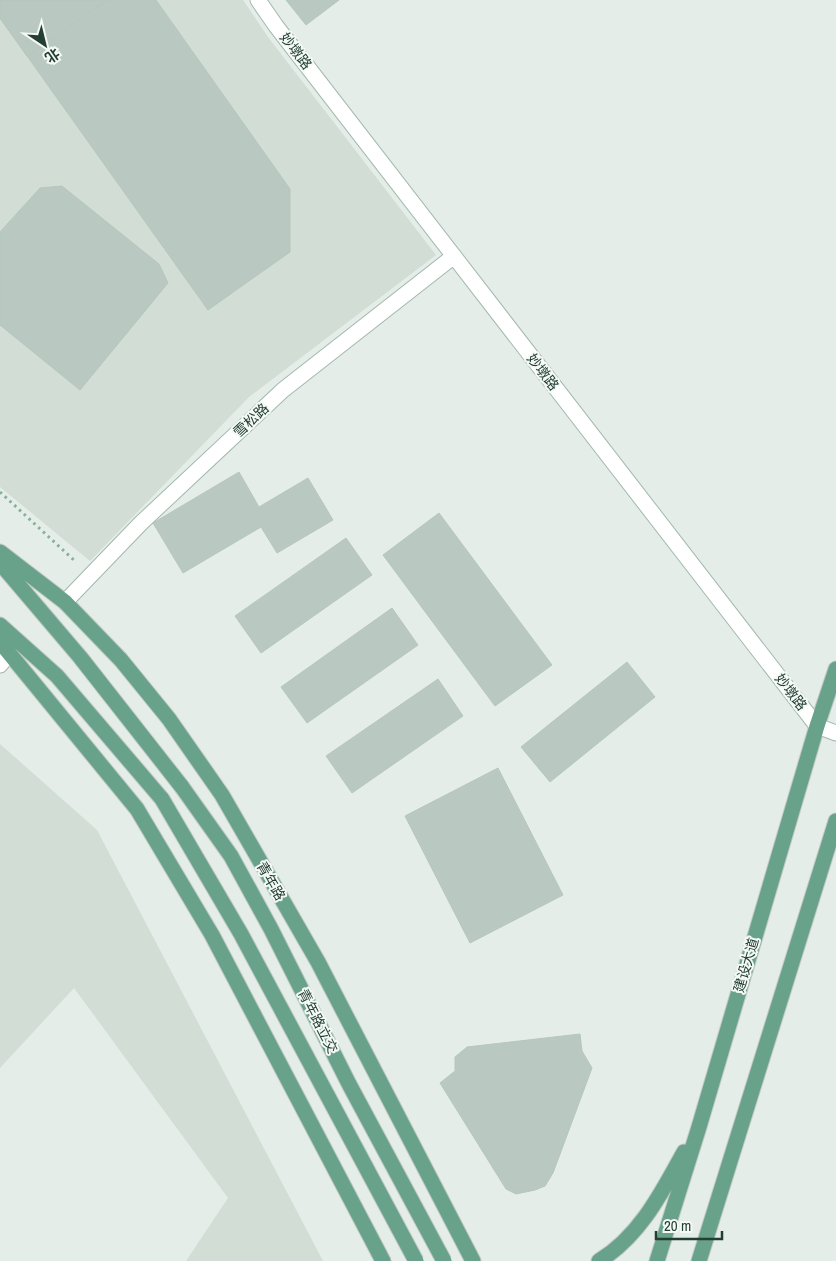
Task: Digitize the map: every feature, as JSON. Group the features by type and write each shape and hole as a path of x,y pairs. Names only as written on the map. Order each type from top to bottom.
{"main road":[{"name":"青年路","path":"0,552 64,602 121,660 163,712 222,795 318,962 474,1259"},
{"name":"青年路立交","path":"0,563 80,657 182,788 231,856 271,929 349,1084 444,1261"},
{"name":"青年路立交","path":"0,625 57,676 162,798 241,934 416,1261"},
{"path":"3,654 137,809 212,935 383,1261"},
{"name":"建设大道","path":"657,1261 699,1127 817,726 836,669"},
{"path":"698,1261 836,821"},
{"path":"599,1261 624,1241 653,1208 699,1127"}],"street":[{"name":"妙墩路","path":"258,0 276,26 817,726"},
{"name":"雪松路","path":"64,602 141,523 283,390 454,256"},
{"path":"817,726 836,733"}],"path":[{"path":"0,492 76,562"}],"shaded area":[{"path":"0,0 243,0 268,37 436,255 249,397 90,561 0,487"},
{"path":"0,744 97,830 323,1261 186,1261 228,1198 74,988 0,1068"}],"building":[{"path":"0,0 156,0 290,189 290,252 208,310 0,18"},
{"path":"0,0 107,0 27,56 0,18"},
{"path":"286,0 339,0 306,25"},
{"path":"62,186 159,264 168,283 80,390 0,325 0,232 40,188"},
{"path":"239,472 259,507 308,478 333,520 277,553 261,527 183,573 153,523"},
{"path":"439,513 552,665 495,706 383,555"},
{"path":"346,538 372,575 261,653 235,616"},
{"path":"392,608 418,645 307,723 281,687"},
{"path":"627,662 655,697 550,782 521,747"},
{"path":"438,679 463,716 352,793 326,756"},
{"path":"498,768 563,895 470,943 405,816"},
{"path":"580,1034 582,1051 592,1068 553,1173 545,1186 516,1194 506,1189 440,1083 455,1071 455,1057 467,1047"}]}
